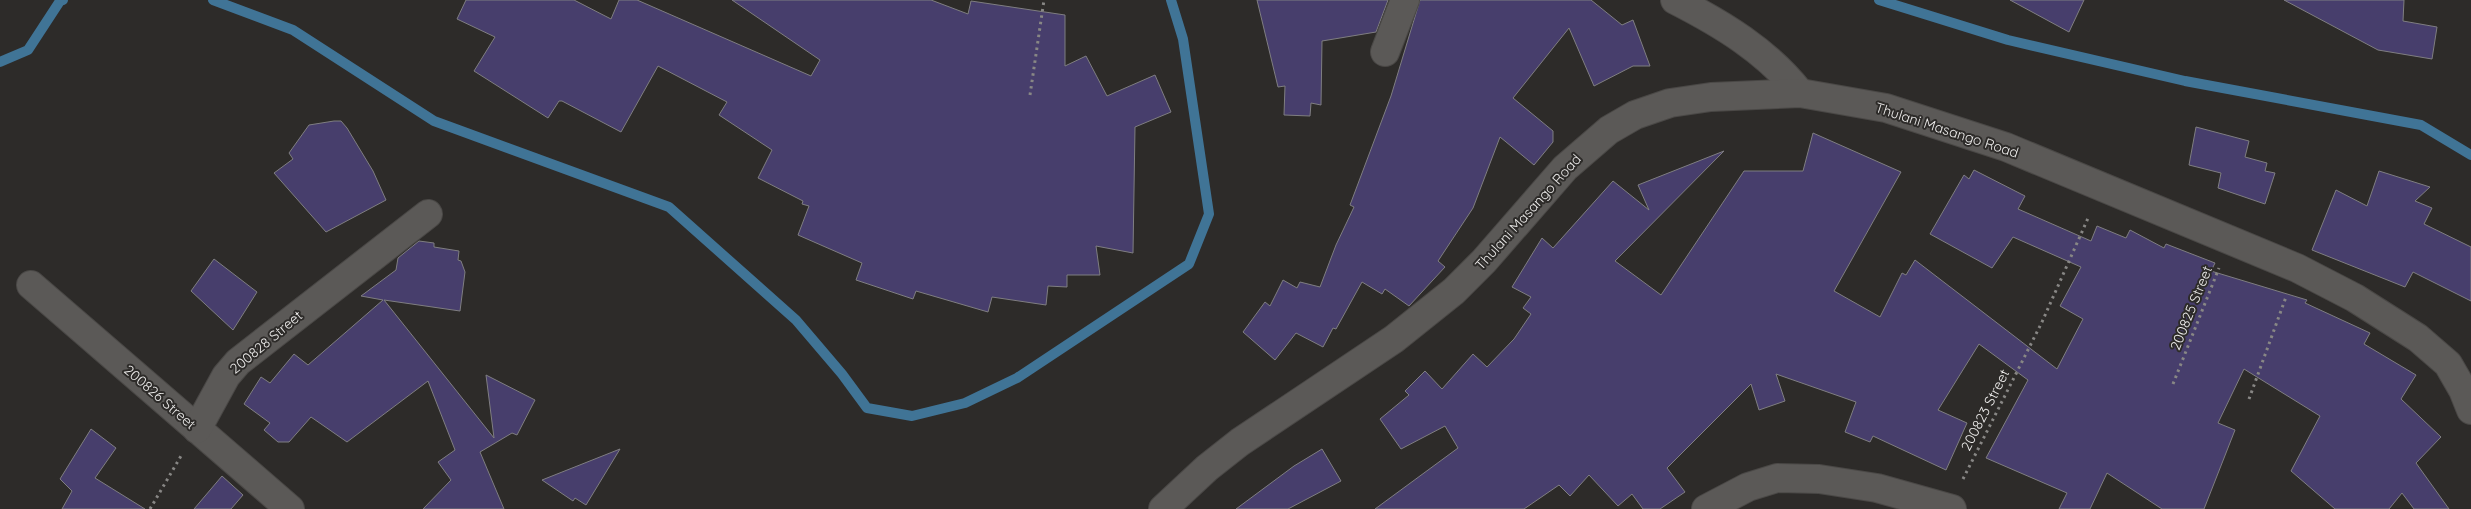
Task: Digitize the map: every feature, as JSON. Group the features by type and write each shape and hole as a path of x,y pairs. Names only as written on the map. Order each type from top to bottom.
{"street":[{"path":"1386,52 1405,0"},
{"path":"1675,0 1735,32 1786,74 1800,92"},
{"name":"Thulani Masango Road","path":"1162,509 1207,468 1240,442 1394,339 1454,291 1484,261 1565,168 1609,130 1635,115 1670,103 1711,97 1800,92 1886,108 2006,146 2102,188 2297,268 2355,298 2418,338 2448,364 2463,390 2471,410"},
{"name":"200828 Street","path":"197,429 226,376 238,362 428,214"},
{"name":"200826 Street","path":"30,285 290,509"},
{"path":"1706,509 1748,487 1777,478 1819,479 1877,488 1950,508"}],"path":[{"path":"1030,95 1044,0"},
{"name":"200823 Street","path":"1950,508 2042,322 2102,188"},
{"name":"200825 Street","path":"2173,384 2231,240"},
{"path":"2248,399 2297,268"},
{"path":"150,509 197,429"}],"building":[{"path":"466,0 574,0 611,19 619,0 637,0 811,76 820,60 732,0 931,0 968,14 971,1 1065,15 1065,66 1086,56 1107,96 1155,75 1171,112 1135,127 1133,253 1096,246 1100,275 1067,275 1067,287 1048,286 1046,305 992,297 988,312 916,291 913,299 856,280 862,263 798,235 809,206 802,204 803,201 758,178 772,150 719,115 727,102 658,66 621,132 562,101 559,101 548,118 474,71 495,37 457,19"},
{"path":"1257,0 1388,0 1376,32 1322,41 1321,105 1311,103 1310,116 1284,115 1285,86 1278,87"},
{"path":"1420,0 1591,0 1622,25 1633,20 1650,66 1633,66 1594,86 1569,28 1513,98 1553,131 1553,142 1534,165 1500,137 1473,208 1438,261 1445,267 1409,306 1385,289 1382,294 1362,282 1336,329 1333,328 1323,347 1296,333 1275,360 1243,332 1265,302 1270,306 1283,280 1297,288 1300,282 1320,287 1336,245 1354,207 1350,205 1391,96"},
{"path":"2010,0 2084,0 2069,32"},
{"path":"2284,0 2404,0 2403,21 2437,27 2432,59 2378,50"},
{"path":"341,121 347,128 373,171 386,200 326,232 274,173 293,159 289,153 309,125"},
{"path":"2196,127 2249,141 2245,157 2267,163 2265,171 2275,173 2265,204 2218,188 2221,173 2189,165"},
{"path":"1813,133 1901,172 1834,291 1880,317 1902,273 1906,275 1915,260 2057,369 2083,319 2060,306 2081,267 2013,237 1992,268 1930,234 1964,175 1969,179 1974,170 2025,196 2018,209 2091,241 2097,226 2126,238 2130,230 2164,248 2166,244 2215,263 2211,271 2307,300 2305,303 2370,333 2364,344 2416,375 2401,399 2441,437 2416,463 2449,509 2414,509 2402,493 2389,509 2335,509 2291,471 2320,416 2244,369 2218,423 2235,430 2204,509 2162,509 2107,473 2090,509 2059,509 2067,493 1986,458 2028,380 1979,344 1938,410 1967,423 1946,470 1873,436 1870,442 1845,432 1856,402 1776,374 1785,401 1759,410 1751,384 1667,468 1685,492 1660,509 1643,509 1632,494 1618,506 1589,475 1570,496 1559,485 1524,509 1375,509 1458,448 1445,426 1401,449 1380,419 1409,395 1405,391 1425,371 1442,389 1473,354 1487,367 1514,339 1531,314 1523,308 1531,297 1512,287 1542,238 1553,248 1613,181 1649,210 1638,185 1724,151 1615,261 1661,295 1744,171 1803,171"},
{"path":"2379,171 2430,187 2415,201 2432,208 2424,224 2471,247 2471,301 2413,272 2405,287 2312,250 2336,190 2367,206"},
{"path":"419,241 434,243 434,247 459,251 458,260 461,261 465,272 460,311 384,300 494,438 486,375 535,400 517,435 512,433 480,452 504,509 423,509 451,480 438,462 455,450 428,381 347,442 311,417 289,442 278,442 264,430 270,423 244,404 261,377 270,383 294,354 308,365 383,300 361,296 396,270 398,258"},
{"path":"214,259 257,292 233,330 191,291"},
{"path":"91,429 116,448 95,478 145,509 62,509 72,491 60,479"},
{"path":"620,449 586,505 575,498 573,501 542,480"},
{"path":"1322,449 1341,481 1288,509 1236,509 1294,466"},
{"path":"222,476 243,495 231,509 194,509"}],"waterway":[{"path":"0,62 28,50 60,1 63,0"},
{"path":"213,0 293,30 434,121 669,207 796,320 842,374 867,408 912,416 965,403 1017,378 1189,264 1209,214 1183,39 1171,0"},
{"path":"1879,0 2008,40 2185,81 2421,125 2471,155"}]}
